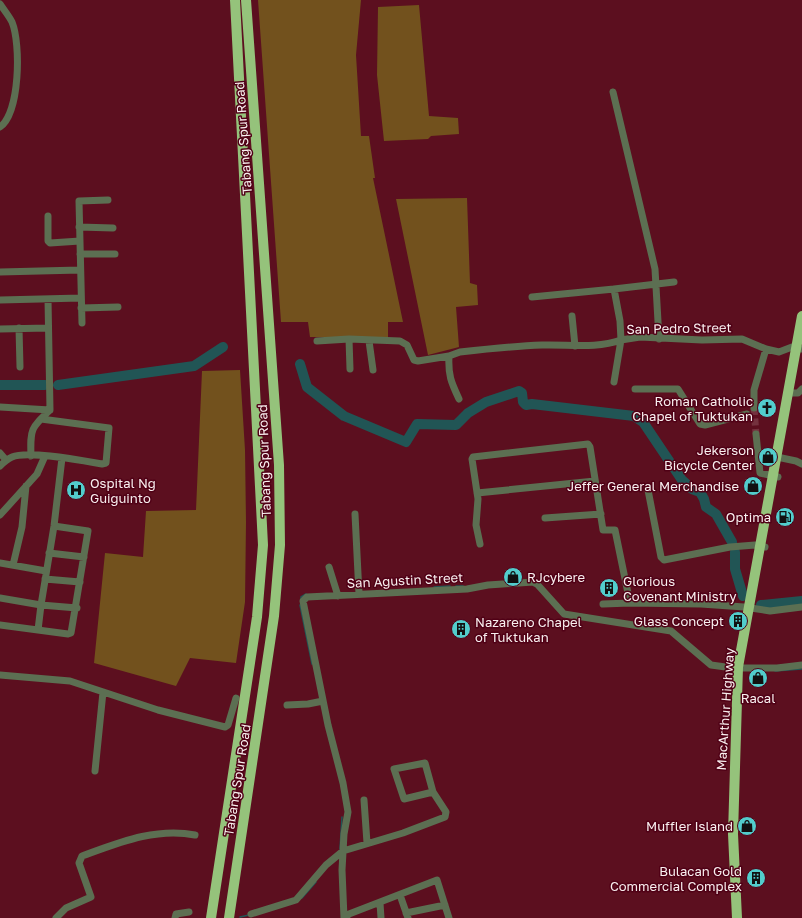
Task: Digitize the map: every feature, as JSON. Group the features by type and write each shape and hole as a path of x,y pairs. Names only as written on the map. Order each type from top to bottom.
{"highway":[{"name":"Tabang Spur Road","path":"211,918 257,617 263,545 235,0"},
{"name":"Tabang Spur Road","path":"230,918 273,624 280,545 279,465 246,0"},
{"name":"MacArthur Highway","path":"737,918 733,834 740,667 779,458 795,392 802,316"},
{"name":"MacArthur Highway","path":"740,667 738,834 743,918"}],"street":[{"path":"0,4 12,23 17,48 17,89 6,124 0,127"},
{"path":"613,92 650,244 656,285 658,339"},
{"path":"82,323 79,201 108,200"},
{"path":"48,216 48,241 50,243 80,241"},
{"path":"80,227 113,228"},
{"path":"80,254 115,254"},
{"path":"0,272 80,270"},
{"path":"532,297 674,282"},
{"path":"317,341 349,340 404,342 414,360 418,362 449,356 460,352 542,345 576,346 611,344 621,340 620,321 614,289"},
{"path":"0,300 81,298"},
{"path":"31,456 32,429 50,410 48,299"},
{"path":"81,308 118,307"},
{"path":"572,316 576,346"},
{"path":"19,328 20,367"},
{"path":"0,329 48,328"},
{"name":"San Pedro Street","path":"614,382 621,340 640,338 742,339 766,349 779,352 792,348 800,348"},
{"path":"349,340 350,369"},
{"path":"370,341 373,370"},
{"path":"754,408 754,390 766,349"},
{"path":"449,356 449,378 459,399"},
{"path":"635,389 678,389 700,424 705,425 747,414"},
{"path":"0,407 50,410"},
{"path":"0,466 13,456 45,456 102,464 106,463 109,428 41,418"},
{"path":"756,434 760,473 776,477"},
{"path":"480,544 476,525 477,493 472,459 473,457 588,444 590,447 603,530 615,530 630,603"},
{"path":"0,454 6,460"},
{"path":"0,514 37,474 45,456"},
{"path":"38,630 54,526 62,458"},
{"path":"779,458 796,461 802,464"},
{"path":"477,493 595,481"},
{"path":"13,565 22,527 26,486"},
{"path":"648,490 661,557 664,560 730,547 762,546"},
{"path":"355,514 359,594"},
{"path":"545,518 601,514"},
{"path":"0,625 68,634 71,633 77,608 88,531 54,526"},
{"path":"49,553 84,557"},
{"path":"0,563 46,571"},
{"path":"329,567 338,596"},
{"path":"45,579 80,582"},
{"name":"San Agustin Street","path":"345,918 342,870 348,812 343,783 323,701 303,601 307,597 467,589 488,585 533,582 537,584 564,614 667,629 672,631 711,665 777,668 802,665"},
{"path":"0,598 41,605 77,608"},
{"path":"603,604 701,604 770,611 802,607"},
{"path":"0,675 70,681 158,710 225,727 228,725 236,698"},
{"path":"95,771 103,692"},
{"path":"287,705 323,701"},
{"path":"251,914 296,900 326,865 343,850 403,833 445,817 446,812 433,792 424,763 394,768 404,799 433,792"},
{"path":"364,800 367,843"},
{"path":"56,918 66,908 91,897 79,863 82,856 115,844 149,835 177,832 195,835"},
{"path":"345,918 349,914 358,914 380,903 437,880 449,918"},
{"path":"400,895 407,915 445,905"},
{"path":"380,903 381,918"},
{"path":"175,918 176,914 189,912"}],"shaded area":[{"path":"258,0 361,0 356,55 361,136 369,136 375,178 373,178 403,322 388,322 388,337 310,337 308,322 281,322"},
{"path":"419,5 429,116 458,118 459,134 431,136 428,139 384,141 377,75 378,7"},
{"path":"467,198 470,283 477,285 478,305 456,307 459,347 428,355 396,199"},
{"path":"240,370 245,450 245,602 236,663 190,658 176,686 94,663 105,553 143,557 146,511 196,510 202,371"}],"waterway":[{"path":"58,385 194,366 223,347"},
{"path":"300,364 307,387 344,416 406,442 417,424 456,425 468,413 486,402 519,391 522,393 523,402 526,405 532,404 634,416 643,422 682,480 692,489 700,492 706,507 716,514 732,542"},
{"path":"0,385 45,385"},
{"path":"735,552 735,569 743,596"},
{"path":"434,587 450,586"},
{"path":"456,586 463,586"},
{"path":"301,599 301,597 306,594"},
{"path":"761,605 802,601"},
{"path":"300,605 312,664"},
{"path":"775,671 802,669"},
{"path":"340,849 342,817"},
{"path":"302,898 316,882"},
{"path":"240,917 249,915"}],"tunnel":[{"path":"754,408 756,434"}],"place":[{"name":"Roman Catholic Chapel of Tuktukan","path":"767,408"},
{"name":"Jekerson Bicycle Center","path":"768,457"},
{"name":"Jeffer General Merchandise","path":"753,486"},
{"name":"Ospital Ng Guiguinto","path":"76,490"},
{"name":"Optima","path":"785,517"},
{"name":"RJcybere","path":"513,577"},
{"name":"Glorious Covenant Ministry","path":"609,588"},
{"name":"Glass Concept","path":"738,621"},
{"name":"Nazareno Chapel of Tuktukan","path":"461,629"},
{"name":"Racal","path":"758,678"},
{"name":"Muffler Island","path":"747,826"},
{"name":"Bulacan Gold Commercial Complex","path":"756,878"}]}
